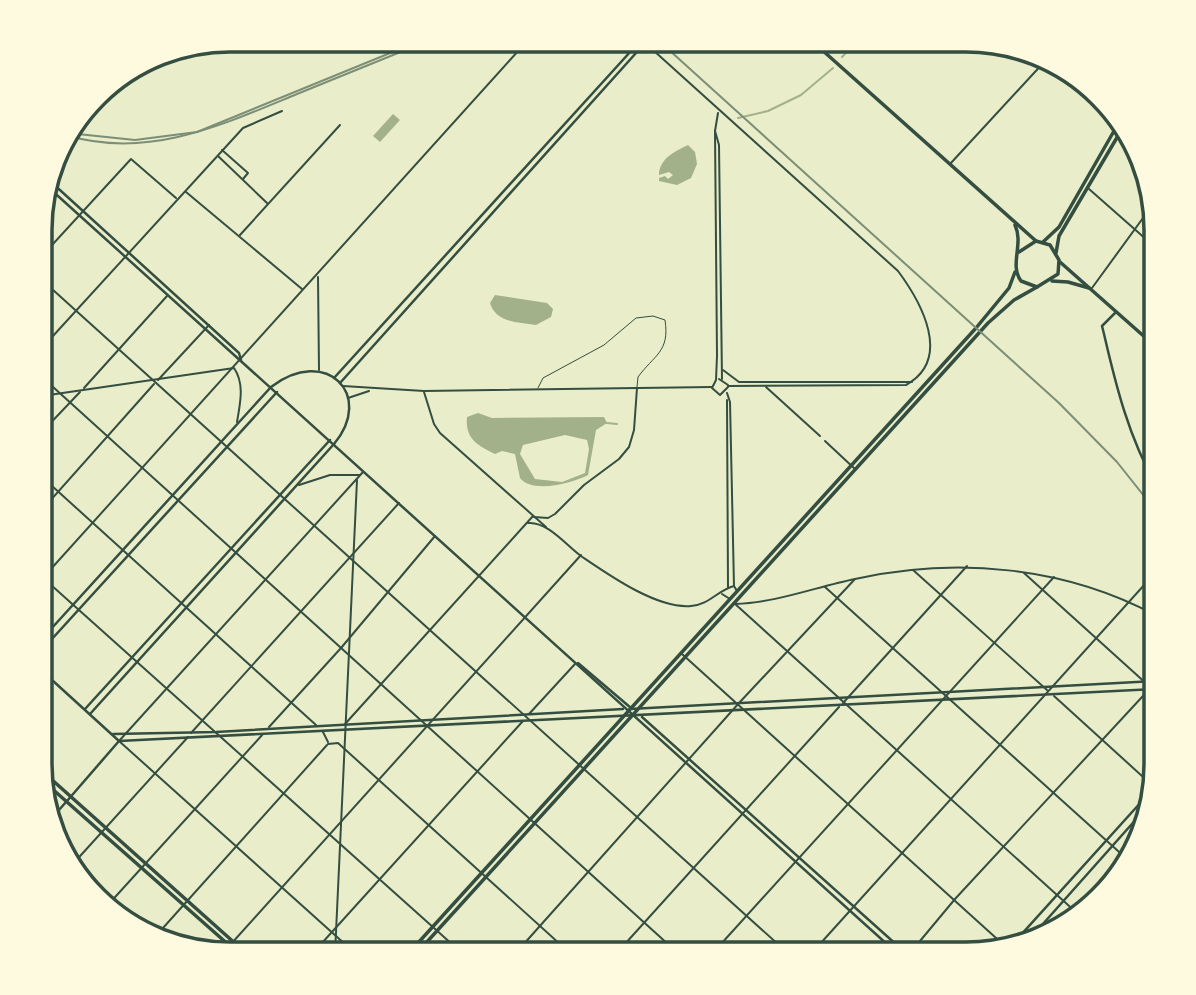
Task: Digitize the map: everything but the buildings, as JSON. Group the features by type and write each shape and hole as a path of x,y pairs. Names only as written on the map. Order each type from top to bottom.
{"main road":[{"path":"334,378 631,53"},
{"path":"341,384 636,53"},
{"path":"825,53 1036,242"},
{"path":"1043,242 1059,227 1113,132"},
{"path":"1056,253 1059,236 1117,138"},
{"path":"58,189 209,325 239,353 242,360"},
{"path":"57,195 576,663 691,760 894,942"},
{"path":"421,942 486,878 579,766 686,657 732,602 737,591 999,301 1016,272 1019,237 1014,223"},
{"path":"1019,252 1036,242 1043,242 1056,253 1059,270 1051,281"},
{"path":"1059,260 1142,335"},
{"path":"1016,272 1025,285 1037,287"},
{"path":"425,942 482,874 584,770 681,653 857,470 988,323 1014,300 1051,281 1068,282 1091,289"},
{"path":"1116,312 1102,326 1123,407 1143,463"},
{"path":"53,628 271,387 297,371 319,370 341,384 347,398 348,416 344,430 334,444 90,714"},
{"path":"53,638 277,392"},
{"path":"85,709 330,440"},
{"path":"576,663 582,664 741,814 885,942"},
{"path":"53,680 119,741"},
{"path":"59,810 119,741 426,726 739,703 1144,682"},
{"path":"113,734 734,710 1048,692 1144,689"},
{"path":"54,781 106,827 144,866"},
{"path":"55,791 229,942"},
{"path":"1023,932 1139,804"},
{"path":"1041,925 1134,822"}],"street":[{"path":"53,567 517,52"},
{"path":"655,53 898,271 929,330 930,355 921,373 912,382 894,386 766,387 728,386 722,379 719,145 715,131"},
{"path":"950,165 1038,68"},
{"path":"52,337 243,128 282,111"},
{"path":"712,387 716,380 715,131 719,112"},
{"path":"240,235 340,125"},
{"path":"222,150 248,173 243,180"},
{"path":"217,155 269,204"},
{"path":"52,246 131,159 177,199"},
{"path":"1088,188 1143,236"},
{"path":"185,191 303,290"},
{"path":"1091,289 1143,218"},
{"path":"318,274 319,370"},
{"path":"52,289 776,942"},
{"path":"52,421 168,296"},
{"path":"52,499 209,325"},
{"path":"52,395 156,382 234,368"},
{"path":"234,368 239,375 241,394 237,425"},
{"path":"722,369 739,382 912,382"},
{"path":"716,380 722,379"},
{"path":"341,384 373,390 424,391 712,387"},
{"path":"728,386 726,391 734,586 737,591"},
{"path":"52,387 666,942"},
{"path":"712,387 718,394 726,391"},
{"path":"766,387 820,436"},
{"path":"533,516 548,518 555,514 584,485 619,459 629,447 634,430 637,388"},
{"path":"347,398 373,390"},
{"path":"424,391 434,424 440,433 581,555 648,595 675,606 693,607 734,586"},
{"path":"728,400 728,587"},
{"path":"825,441 857,470"},
{"path":"342,942 119,741 364,471"},
{"path":"298,485 330,475 360,475"},
{"path":"336,942 357,480"},
{"path":"52,486 317,726"},
{"path":"79,857 400,503"},
{"path":"345,725 533,516"},
{"path":"527,523 534,522 547,528"},
{"path":"114,899 341,648 436,536"},
{"path":"233,942 581,555"},
{"path":"732,602 912,569 967,566 1054,577 1130,601 1144,608"},
{"path":"626,942 967,566"},
{"path":"912,569 1143,779"},
{"path":"1023,572 1144,682"},
{"path":"722,942 1054,577"},
{"path":"525,942 691,760 739,703 855,579"},
{"path":"822,942 1144,586"},
{"path":"53,587 450,942"},
{"path":"825,587 1120,852"},
{"path":"722,594 1071,908"},
{"path":"681,653 998,939"},
{"path":"323,942 576,663"},
{"path":"919,942 955,898 1144,698"},
{"path":"162,929 328,744 328,737 322,731"},
{"path":"328,744 336,743 343,749 558,942"}],"lane":[{"path":"537,390 543,378 604,345 624,325 636,318 653,316 665,320 667,334 652,364 638,377 637,388"}],"shaded area":[{"path":"393,114 400,120 380,142 373,136"},
{"path":"688,145 695,152 697,164 691,178 677,185 659,181 659,178 665,176 668,179 673,175 669,172 659,175 665,160"},
{"path":"495,295 547,303 553,309 551,317 536,325 502,318 490,303"},
{"path":"478,413 492,418 604,417 607,423 596,430 588,475 563,484 543,486 526,483 520,478 515,454 502,451 495,454 474,440 468,431 467,417","holes":["565,435 587,440 589,449 585,473 562,482 535,479 520,454 523,445"]}],"waterway":[{"path":"842,57 846,53"},
{"path":"738,118 768,111 801,95 833,68"},
{"path":"607,423 617,424"}],"tram line":[{"path":"78,138 96,142 126,143 184,136 241,117 400,52"},
{"path":"672,53 1059,403 1117,462 1144,495"}],"railway":[{"path":"81,134 135,140 197,132 392,52"}]}
